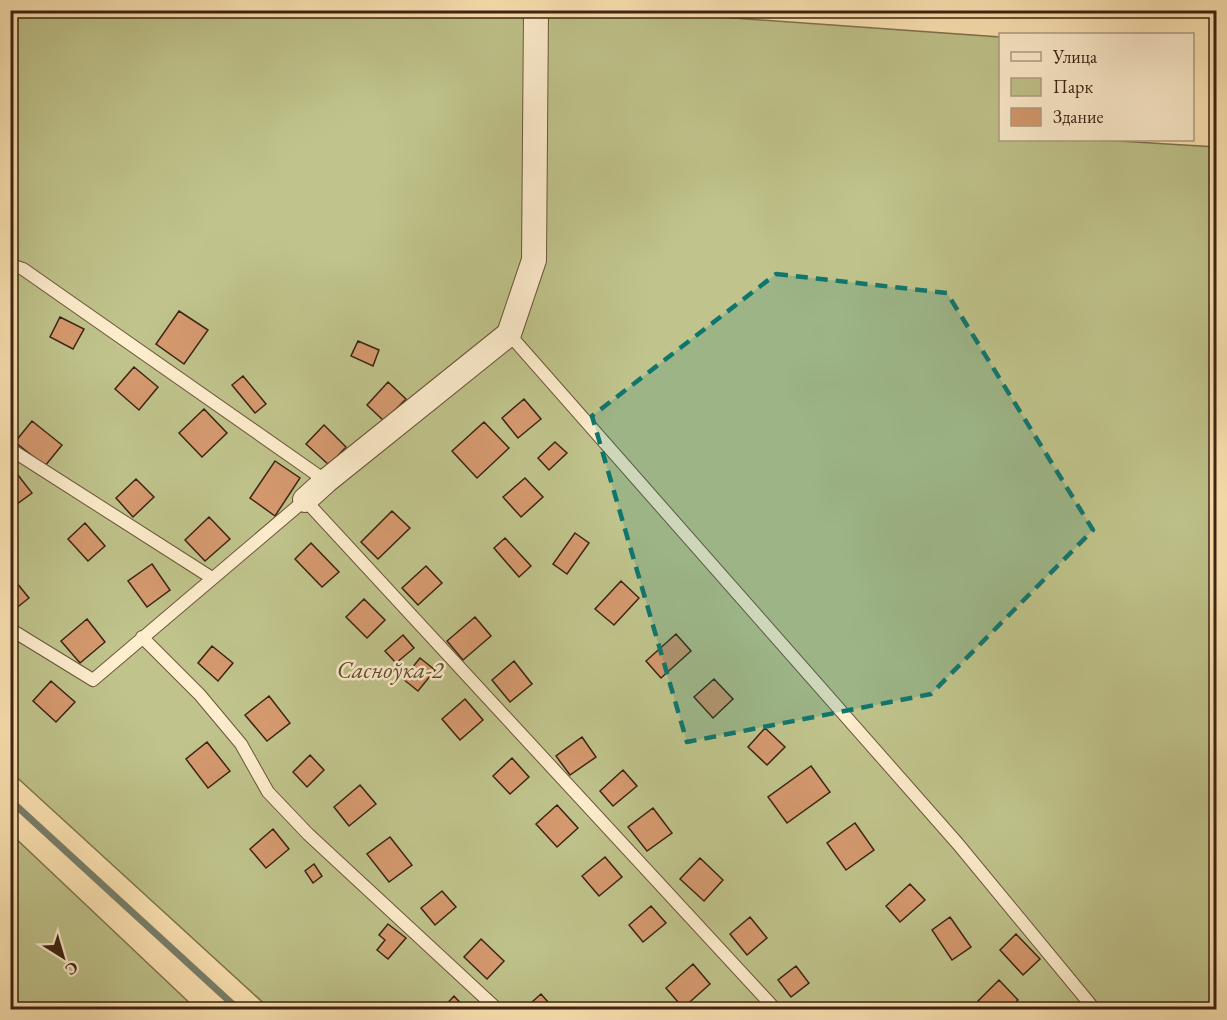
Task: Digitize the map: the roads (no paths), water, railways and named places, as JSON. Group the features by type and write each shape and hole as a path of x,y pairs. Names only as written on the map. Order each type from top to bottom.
{"street":[{"path":"305,500 509,334 534,260 536,10"}],"lane":[{"path":"10,265 23,269 326,481"},
{"path":"509,334 950,835 1095,1010"},
{"path":"10,449 212,578"},
{"path":"10,629 93,680 305,500 776,1010"},
{"path":"142,638 207,704 241,744 268,792 308,834 498,1010"}],"waterway":[{"path":"10,800 239,1010"}],"park label":[{"name":"Сасноўка-2","path":"390,669"}]}
